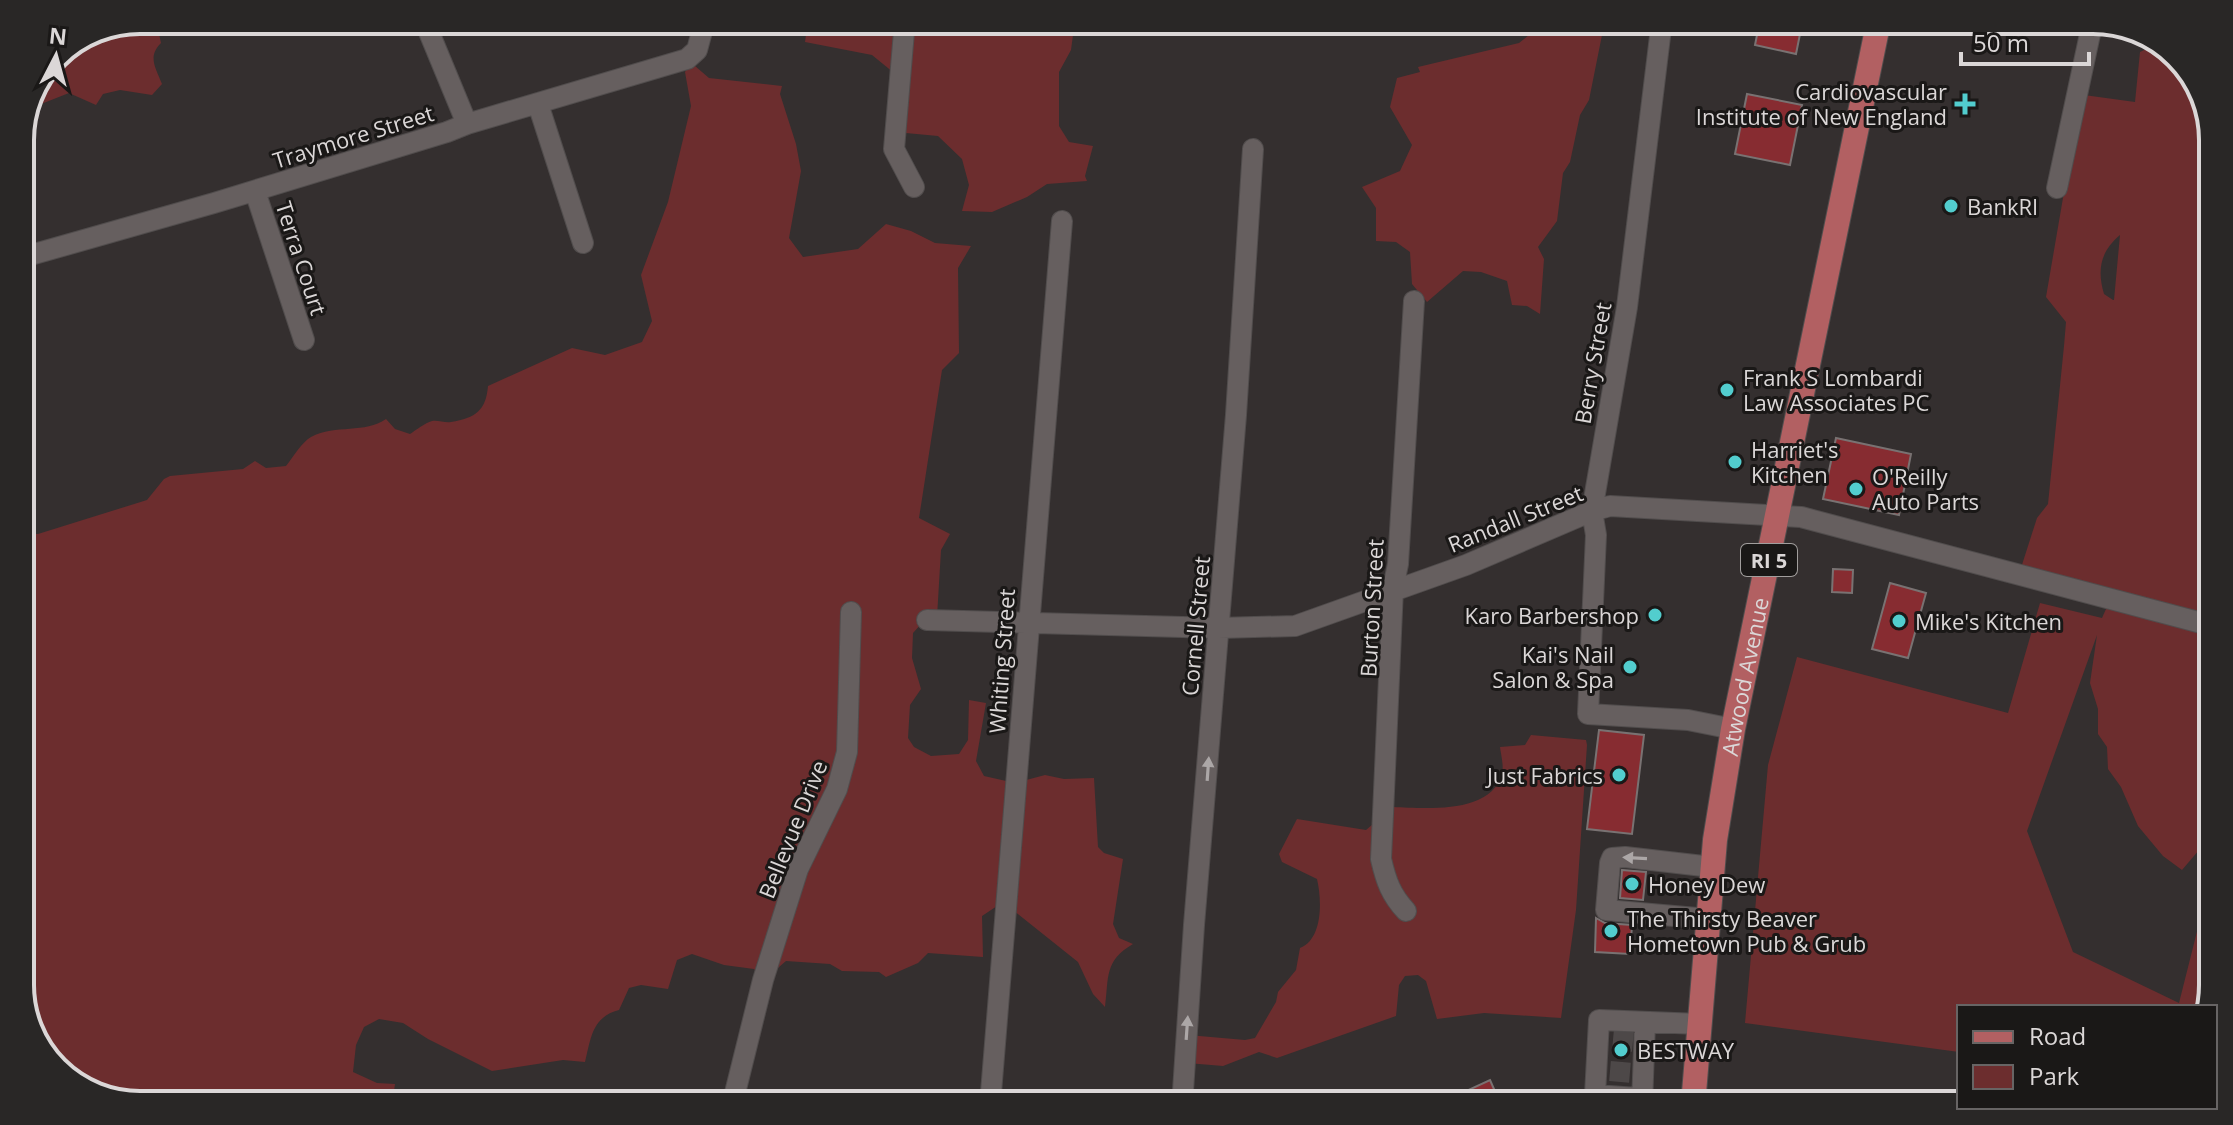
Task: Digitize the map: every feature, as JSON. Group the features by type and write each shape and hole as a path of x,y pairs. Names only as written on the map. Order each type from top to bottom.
{"main road":[{"name":"Atwood Avenue","path":"1695,1091 1712,867 1733,729 1876,34"}],"street":[{"path":"430,34 467,124"},
{"name":"Traymore Street","path":"34,254 255,191 687,59 697,50 701,34"},
{"path":"904,34 894,149 914,187"},
{"name":"Berry Street","path":"1660,34 1627,307 1592,511 1596,535 1588,714 1688,720 1733,729"},
{"path":"2057,188 2090,34"},
{"path":"538,104 583,243"},
{"name":"Cornell Street","path":"1183,1091 1236,415 1253,149"},
{"name":"Terra Court","path":"255,191 304,340"},
{"name":"Whiting Street","path":"991,1091 1062,221"},
{"name":"Burton Street","path":"1406,911 1387,885 1381,859 1393,592 1398,564 1414,301"},
{"name":"Randall Street","path":"927,620 1219,628 1295,626 1466,565 1610,506 1801,517 2199,622"},
{"name":"Bellevue Drive","path":"735,1091 763,980 798,869 837,789 847,752 851,612"},
{"path":"1708,919 1606,910 1612,858 1712,867"},
{"path":"1593,1091 1603,1071 1606,1039 1599,1020 1641,1035 1700,1024"},
{"path":"1640,1091 1638,1073 1641,1035"}],"green space":[{"path":"159,34 161,43 154,58 162,84 152,95 120,90 103,94 96,105 69,93 41,104 56,75 87,48 119,36"},
{"path":"806,34 1073,34 1071,50 1059,72 1059,126 1069,142 1093,146 1085,176 1087,181 1047,184 1027,197 992,212 962,211 969,185 962,159 938,136 895,132 899,77 872,55 805,42"},
{"path":"1530,34 1602,34 1589,100 1580,115 1570,162 1563,173 1557,221 1538,247 1544,259 1540,314 1527,306 1512,305 1507,281 1481,272 1463,271 1427,302 1412,284 1410,252 1396,242 1376,241 1376,208 1362,187 1400,171 1412,145 1390,107 1397,78 1420,72 1418,67 1519,43"},
{"path":"2147,49 2163,60 2181,81 2193,106 2199,133 2199,850 2182,870 2163,856 2138,826 2121,787 2108,769 2107,747 2098,734 2098,709 2090,683 2097,635 2027,831 2073,952 2179,1003 2199,924 2197,1005 1957,1005 1957,1052 1745,1023 1768,765 1797,657 2008,713 2040,603 2102,618 2110,600 2020,571 2037,518 2048,504 2066,322 2046,297 2080,99 2084,95 2135,102 2140,52","holes":["2120,235 2114,300 2104,294 2102,262 2108,248"]},
{"path":"695,66 709,78 782,86 780,94 801,171 789,238 803,257 858,249 886,224 911,231 935,243 971,246 958,268 959,353 942,370 919,518 950,534 941,550 937,617 922,623 913,633 912,658 921,689 910,705 908,738 914,747 931,756 959,754 968,740 969,700 986,703 976,761 984,776 1015,783 1045,775 1064,779 1094,778 1098,847 1104,853 1123,859 1113,924 1119,938 1133,944 1112,963 1105,1007 1093,994 1078,962 1009,907 997,906 982,916 983,957 928,953 918,963 886,977 879,972 842,971 830,964 786,961 764,980 754,969 724,965 692,954 677,960 668,989 641,985 629,988 619,1010 598,1023 585,1062 563,1060 492,1071 403,1023 379,1019 364,1027 356,1045 353,1072 377,1083 395,1084 394,1091 140,1091 112,1087 81,1073 60,1055 45,1032 34,992 34,534 147,500 170,476 243,469 255,461 266,468 286,466 304,442 321,433 369,426 386,419 395,429 410,434 432,421 449,422 467,418 482,407 488,386 572,348 605,355 642,342 652,321 641,275 668,202 691,106 685,72 688,67"},
{"path":"1531,735 1586,740 1587,745 1576,910 1561,1018 1484,1013 1437,1019 1426,981 1418,975 1405,976 1399,985 1396,1016 1277,1058 1259,1052 1223,1066 1187,1063 1188,1035 1245,1040 1255,1038 1276,1002 1278,992 1296,970 1300,948 1308,943 1317,928 1320,897 1317,879 1282,862 1279,854 1297,819 1366,830 1393,807 1439,808 1472,802 1496,787 1503,770 1500,747 1525,745"}],"building":[{"path":"1757,34 1800,34 1796,54 1755,45"},
{"path":"1747,94 1802,105 1790,165 1735,154"},
{"path":"1836,438 1911,454 1899,515 1823,499"},
{"path":"1833,569 1853,570 1852,593 1832,592"},
{"name":"Mike's Kitchen","path":"1890,583 1926,593 1908,658 1872,649"},
{"path":"1599,730 1644,735 1632,834 1587,829"},
{"path":"1622,870 1646,872 1643,900 1620,898"},
{"path":"1596,918 1605,923 1632,925 1630,954 1595,952"},
{"path":"1490,1080 1495,1091 1466,1091"}],"tunnel":[{"path":"1613,1040 1636,1042"},
{"path":"1610,1071 1634,1073"}],"place":[{"name":"Cardiovascular Institute of New England","path":"1965,104"},
{"name":"BankRI","path":"1951,206"},
{"name":"Frank S Lombardi Law Associates PC","path":"1727,390"},
{"name":"Harriet's Kitchen","path":"1735,462"},
{"name":"O'Reilly Auto Parts","path":"1856,489"},
{"name":"Karo Barbershop","path":"1655,615"},
{"name":"Mike's Kitchen","path":"1899,621"},
{"name":"Kai's Nail Salon & Spa","path":"1630,667"},
{"name":"Just Fabrics","path":"1619,775"},
{"name":"Honey Dew","path":"1632,884"},
{"name":"The Thirsty Beaver Hometown Pub & Grub","path":"1611,931"},
{"name":"BESTWAY","path":"1621,1050"}]}
